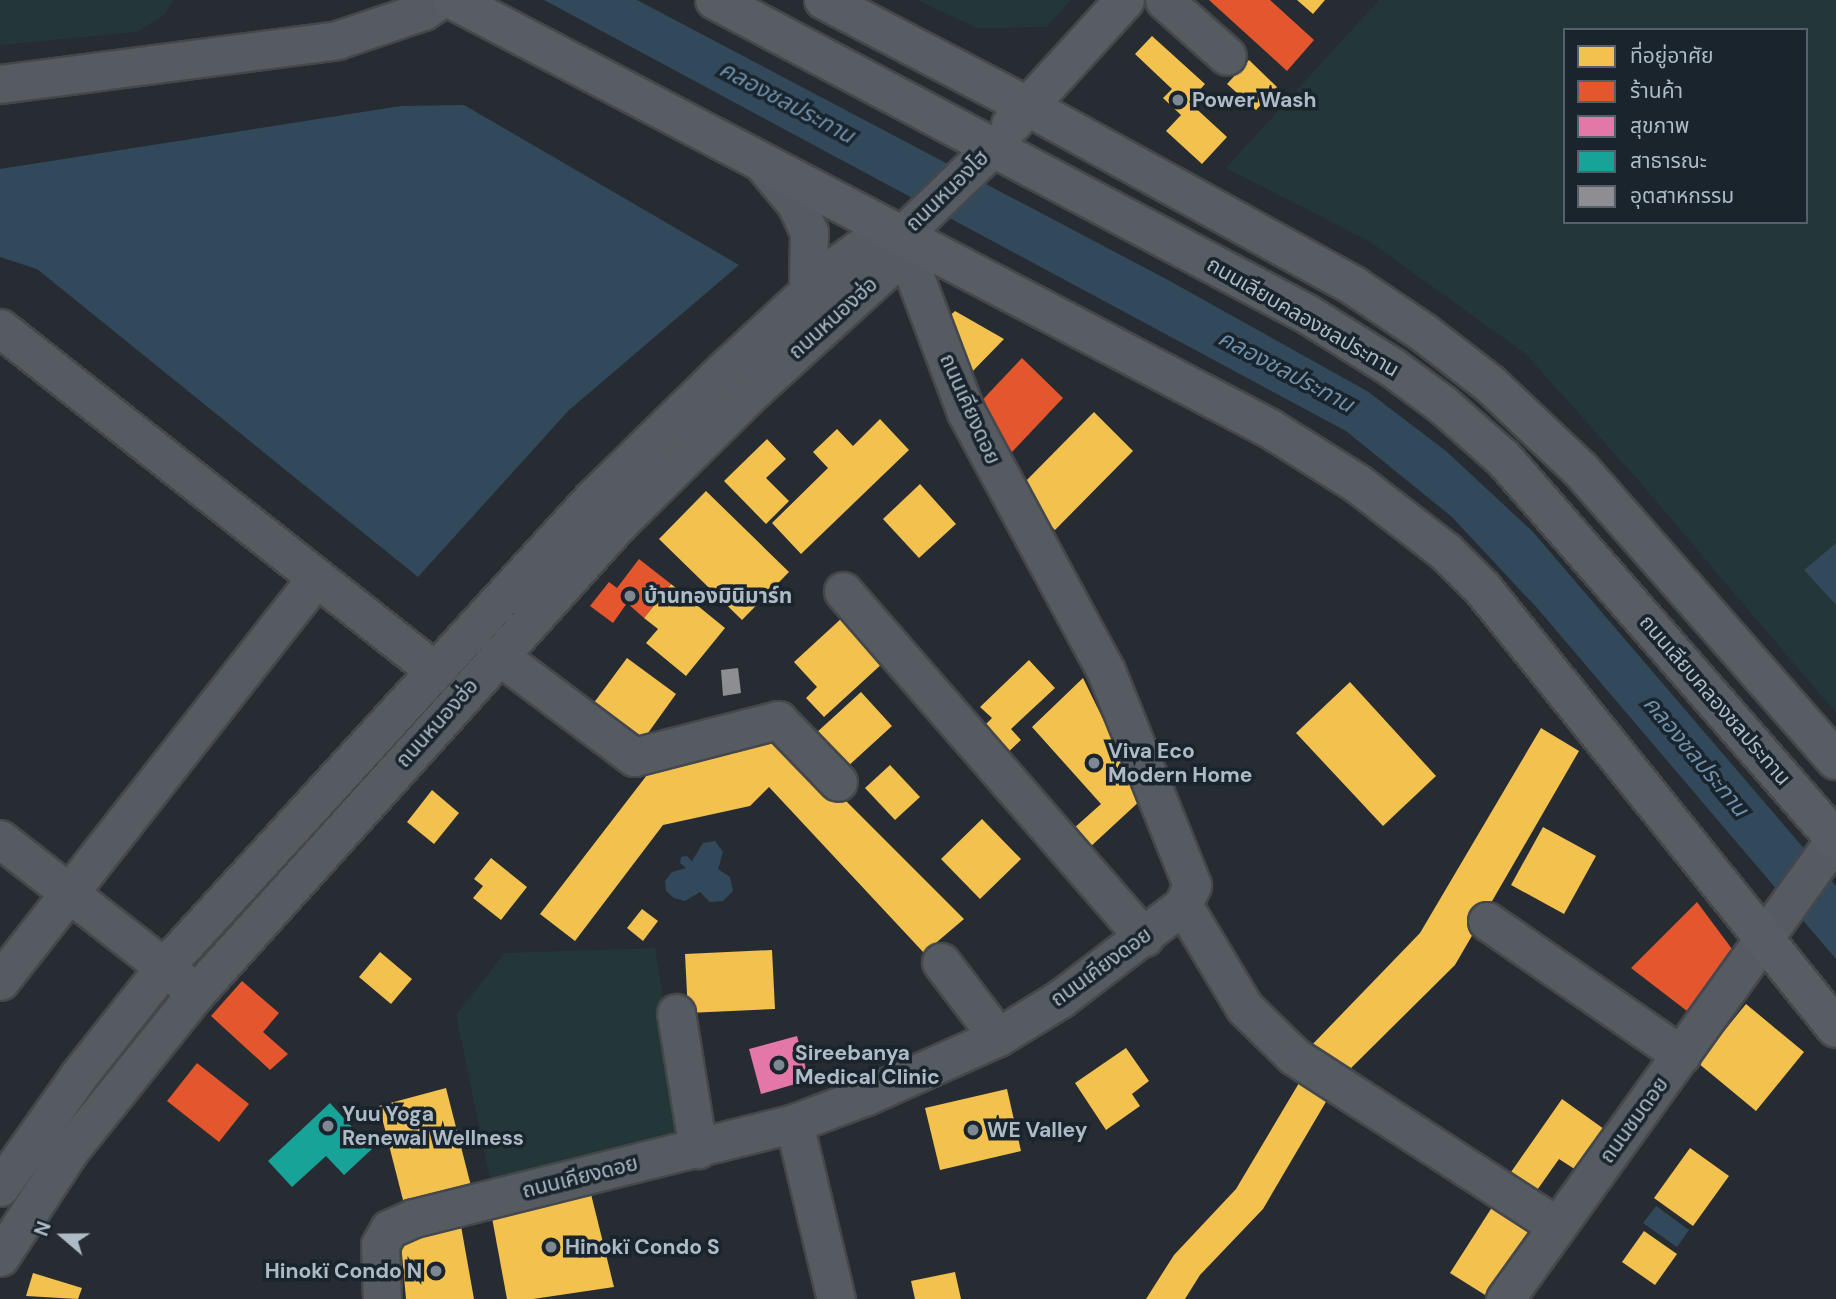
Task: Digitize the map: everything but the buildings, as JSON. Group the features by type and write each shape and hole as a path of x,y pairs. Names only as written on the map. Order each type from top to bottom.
{"main road":[{"path":"453,0 900,237 1269,428 1358,484 1446,552 1483,589 1542,658 1763,941 1836,1028"},
{"name":"ถนนเลียบคลองชลประทาน","path":"715,0 994,146 1327,326 1393,368 1443,405 1504,460 1559,519 1836,840"},
{"path":"824,0 1027,106 1353,285 1424,332 1490,384 1581,470 1836,760"},
{"path":"994,146 1027,106 1125,0"}],"street":[{"path":"0,84 337,40 423,11 440,0"},
{"path":"1164,0 1227,56"},
{"name":"ถนนหนองโฮ","path":"900,237 994,146"},
{"path":"762,163 796,204 810,232 808,291"},
{"name":"ถนนหนองฮ่อ","path":"0,1187 79,1075 165,966 593,498 808,291 866,244 900,237"},
{"name":"ถนนหนองฮ่อ","path":"0,1258 70,1150 195,993 628,514 754,390 888,268 900,237"},
{"name":"ถนนเคียงดอย","path":"382,1299 380,1245 389,1229 414,1218 794,1123 866,1096 998,1037 1060,999 1184,905 1192,886 1106,671 967,412 900,237"},
{"path":"0,328 434,670"},
{"path":"0,981 316,578"},
{"path":"843,591 1144,937"},
{"path":"498,655 634,757 778,720 838,782"},
{"path":"0,839 165,966 195,993"},
{"name":"ถนนชมดอย","path":"1505,1299 1836,840"},
{"path":"1184,905 1244,1007 1294,1056 1557,1226"},
{"path":"1487,921 1681,1055"},
{"path":"941,962 998,1037"},
{"path":"676,1013 698,1149"},
{"path":"794,1123 836,1299"}],"green space":[{"path":"0,0 174,0 164,15 137,32 0,45"},
{"path":"917,0 1071,0 1046,27 977,28"},
{"path":"1379,0 1836,0 1836,543 1804,570 1836,605 1836,713 1639,481 1526,354 1369,241 1226,168"},
{"path":"655,948 685,1137 491,1183 456,1015 505,953"}],"water":[{"name":"คลองชลประทาน","path":"544,0 637,0 1168,280 1367,391 1446,451 1533,532 1836,886 1836,959 1538,609 1452,517 1346,431"},
{"path":"464,105 739,265 568,411 418,577 37,269 0,257 0,169 401,106"},
{"path":"1836,543 1836,605 1804,570"},
{"path":"715,841 723,852 718,869 730,877 733,891 723,901 710,902 700,892 685,901 674,898 666,891 665,881 672,872 686,868 680,863 681,857 687,856 692,861 703,843"},
{"path":"1656,1206 1689,1230 1677,1247 1643,1223"}],"place":[{"name":"Power Wash","path":"1178,100"},
{"name":"บ้านทองมินิมาร์ท","path":"630,596"},
{"name":"Viva Eco Modern Home","path":"1094,763"},
{"name":"Sireebanya Medical Clinic","path":"779,1065"},
{"name":"Yuu Yoga Renewal Wellness","path":"328,1126"},
{"name":"WE Valley","path":"973,1130"},
{"name":"Hinokï Condo S","path":"551,1247"},
{"name":"Hinokï Condo N","path":"436,1271"}]}
